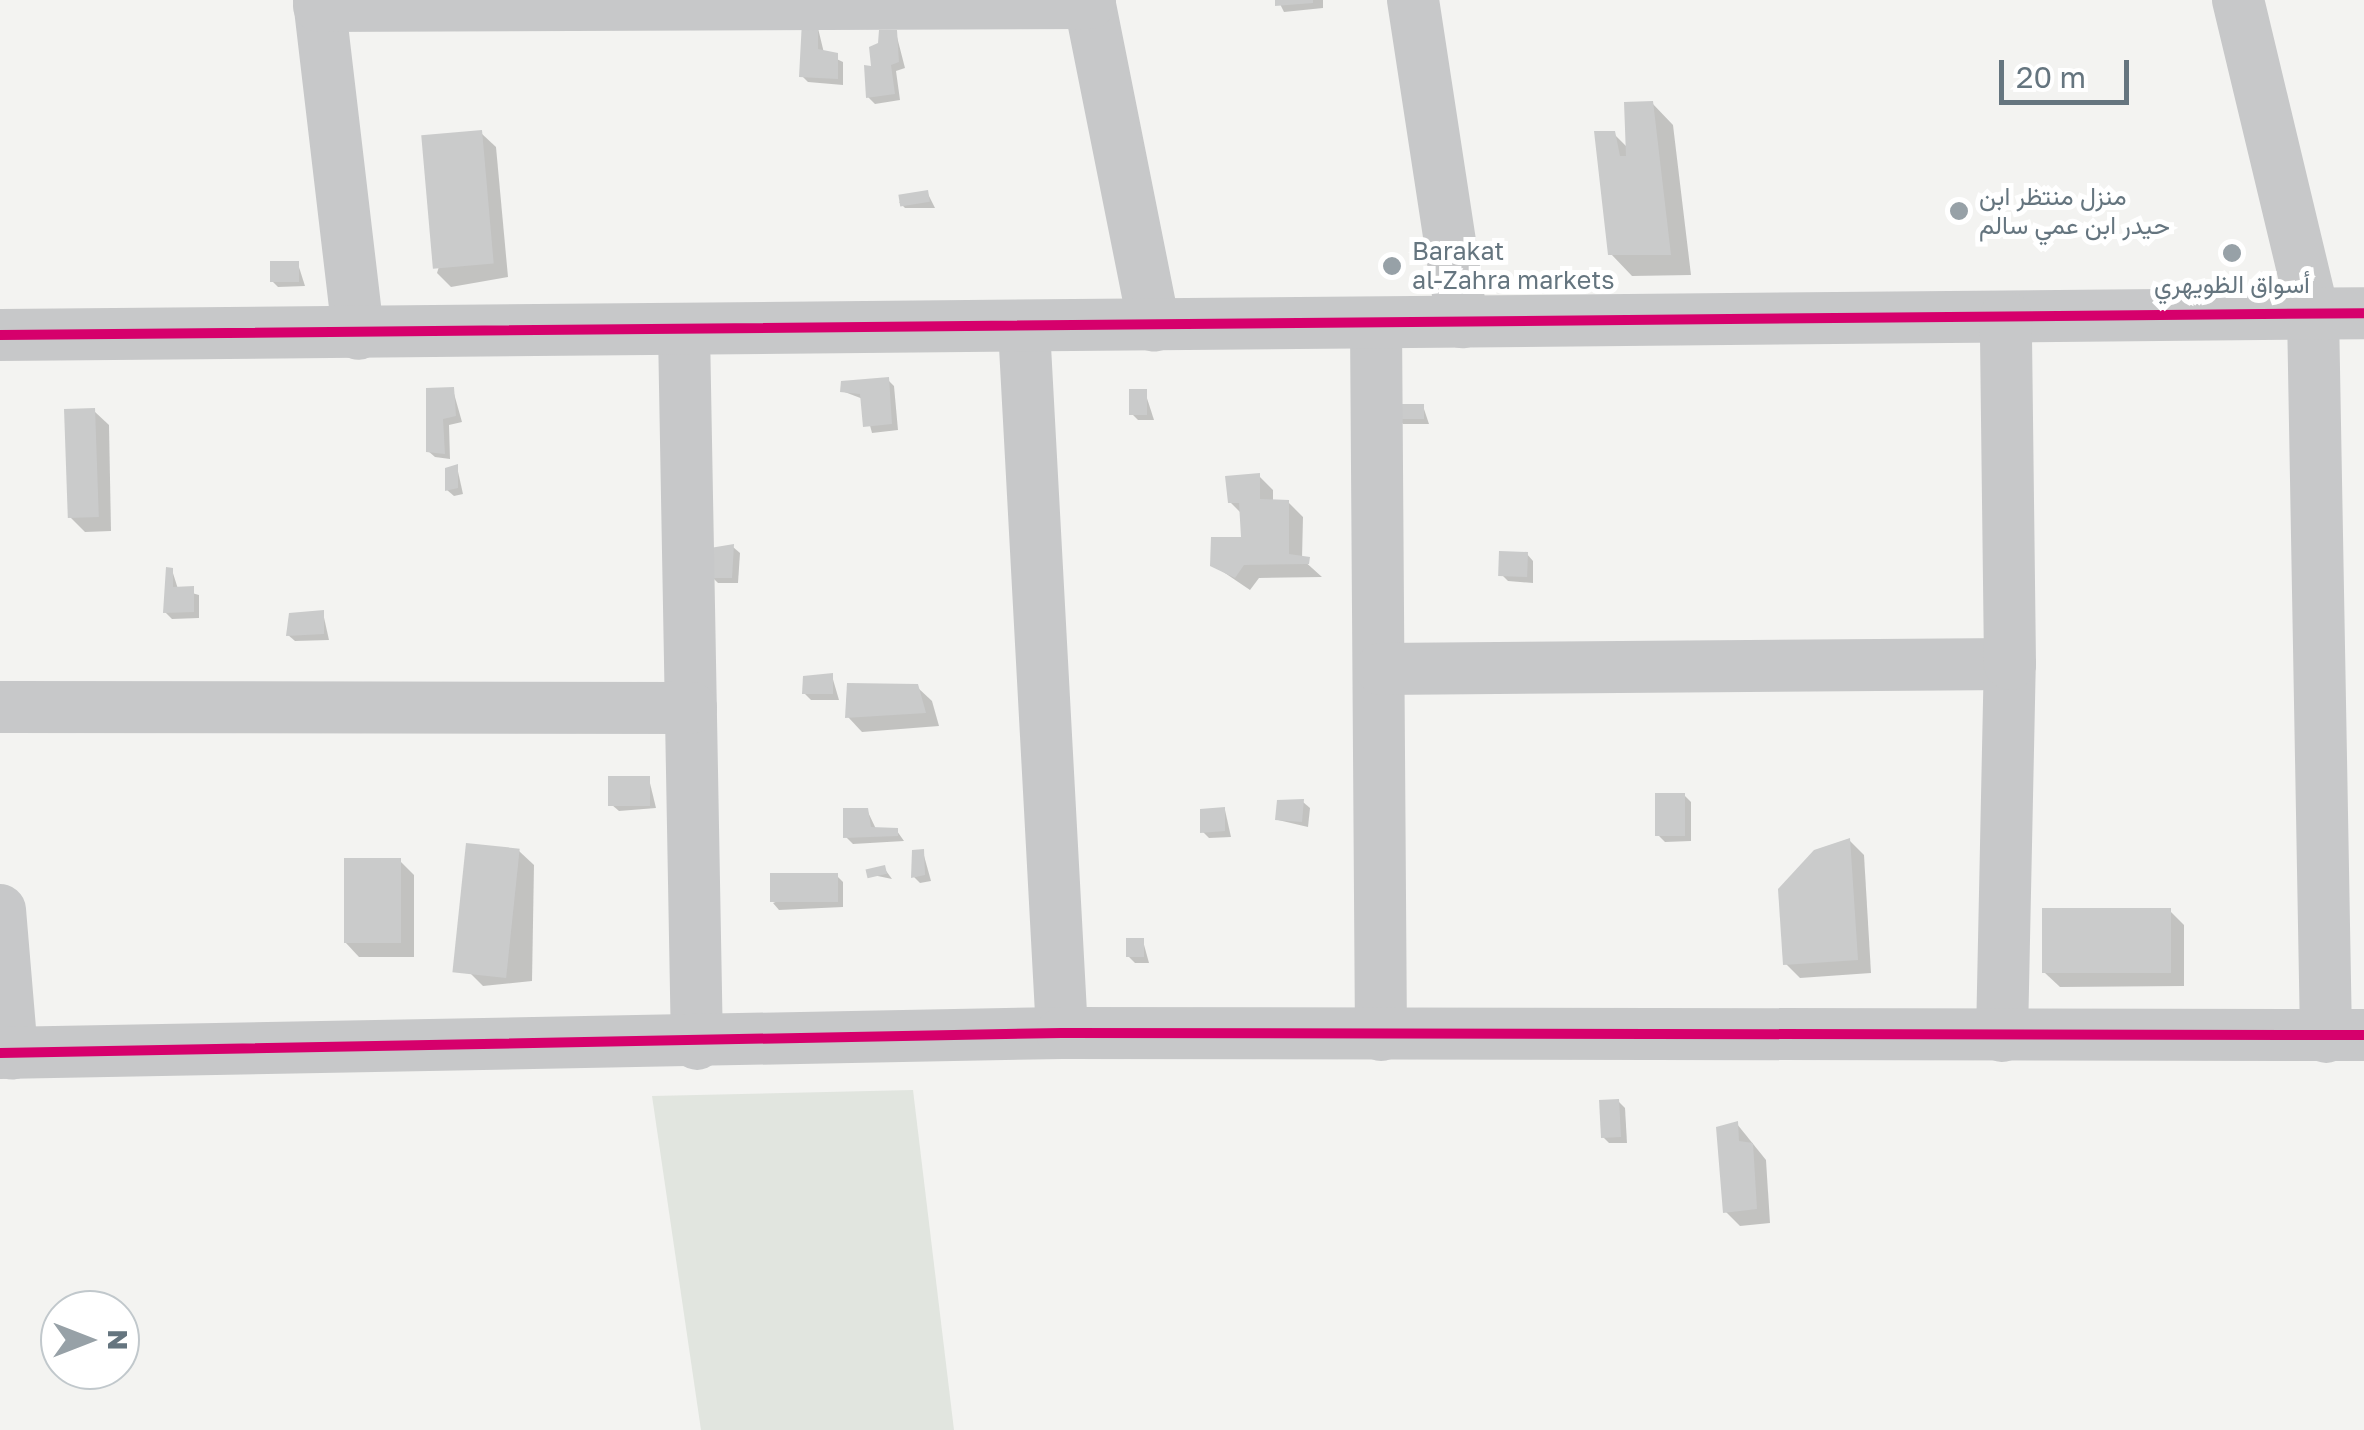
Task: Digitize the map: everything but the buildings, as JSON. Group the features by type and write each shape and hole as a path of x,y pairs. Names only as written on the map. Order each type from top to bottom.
{"street":[{"path":"1413,0 1462,322"},
{"path":"0,910 6,1053 697,1044 1062,1033 2345,1036 2339,313 2238,0"},
{"path":"358,334 319,3 1090,1 1154,326"},
{"path":"0,335 2339,313"},
{"path":"2002,1036 2010,664 2006,316"},
{"path":"1376,323 1381,1035"},
{"path":"1024,328 1062,1033"},
{"path":"684,331 697,1044"},
{"path":"1381,669 2010,664"},
{"path":"0,707 691,708"}],"shaded area":[{"path":"913,1090 954,1430 701,1430 652,1096"}],"cycle path":[{"path":"0,335 2364,313"},
{"path":"0,1053 1062,1033 2364,1035"}],"place":[{"name":"منزل منتظر ابن حيدر ابن عمي سالم","path":"1959,211"},
{"name":"أسواق الظويهري","path":"2232,253"},
{"name":"Barakat al-Zahra markets","path":"1392,266"}]}
